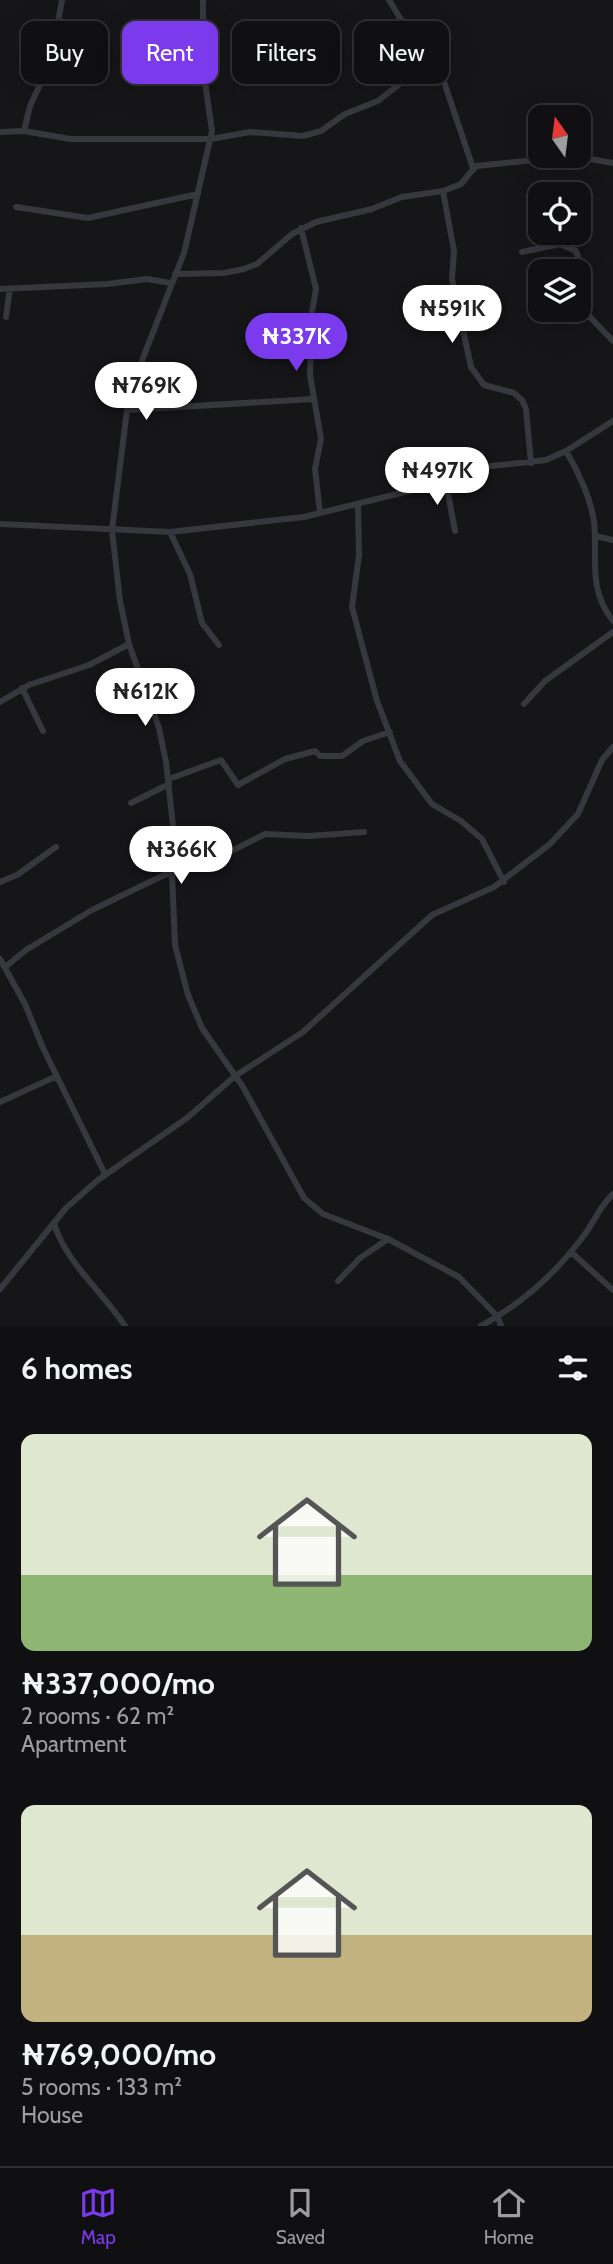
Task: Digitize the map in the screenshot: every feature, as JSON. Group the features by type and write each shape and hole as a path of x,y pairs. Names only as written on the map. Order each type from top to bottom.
{"street":[{"path":"24,131 30,106 51,61 62,0"},
{"path":"203,0 203,68 212,123 211,139 175,274 127,410 112,530 120,601 129,644 159,728 169,781 175,844 172,873 175,945 188,995 202,1028 235,1076 304,1198 323,1214 388,1238 459,1277 498,1317 501,1326"},
{"path":"389,0 403,21"},
{"path":"0,132 24,131 70,139 211,139 250,132 303,136 321,131 345,114 378,101 399,84"},
{"path":"445,84 473,168"},
{"path":"175,274 244,270 257,264 280,242 301,228 372,209 401,197 443,191 461,184 473,168 574,156 613,163"},
{"path":"443,191 454,251 452,279 471,367 484,385 514,393 522,400 526,409 531,463"},
{"path":"16,206 88,218 198,194"},
{"path":"301,228 316,289 310,347 313,399 321,439 315,470 320,513"},
{"path":"523,252 560,244 576,251 587,282 589,316 613,341"},
{"path":"0,289 76,287 147,279 172,283"},
{"path":"6,317 10,288"},
{"path":"127,410 313,399"},
{"path":"0,524 170,532 256,524 358,505 487,465 531,463 566,451 613,421"},
{"path":"566,451 591,508 595,536 594,576 604,606 613,621"},
{"path":"445,477 455,531"},
{"path":"358,505 359,555 352,607 377,701 400,761 419,790 441,811 461,821 482,839 504,882"},
{"path":"170,532 190,574 202,623 219,645"},
{"path":"595,536 613,540"},
{"path":"524,704 545,681 613,632"},
{"path":"0,702 22,688 89,665 129,644"},
{"path":"22,688 43,731"},
{"path":"131,803 169,781 221,760 237,785 285,759 314,751 320,756 342,756 363,741 390,732"},
{"path":"0,1289 84,1191 187,1118 235,1076 303,1032 439,909 480,895 504,882 570,826 602,760 613,747"},
{"path":"5,967 26,950 92,911 172,873 202,866 264,834 309,836 364,832"},
{"path":"0,882 17,875 56,847"},
{"path":"0,959 25,1004 105,1174"},
{"path":"0,1102 57,1076"},
{"path":"481,1326 498,1317 546,1279 586,1233 594,1215 613,1194"},
{"path":"54,1223 57,1233 86,1277 125,1326"},
{"path":"338,1281 360,1258 388,1238"},
{"path":"571,1252 613,1290"}]}
